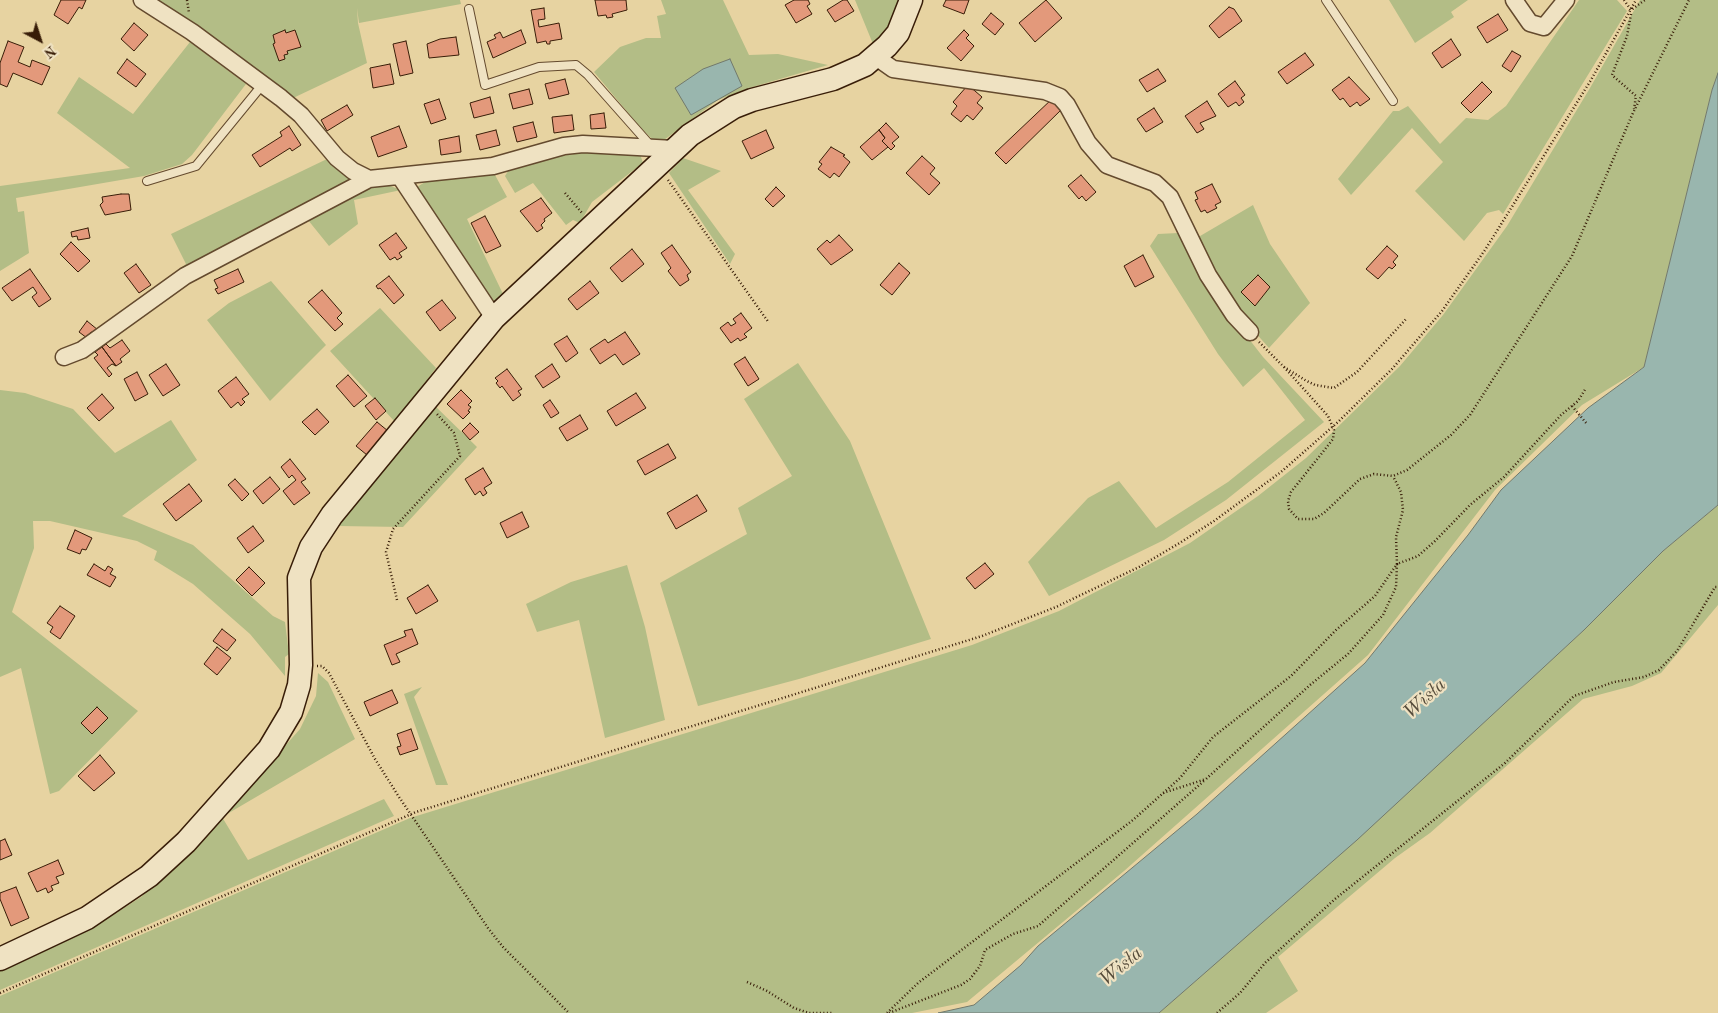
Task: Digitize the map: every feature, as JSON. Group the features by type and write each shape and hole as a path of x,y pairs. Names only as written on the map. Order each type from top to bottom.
{"street":[{"path":"142,0 192,32 263,84 301,115 337,158 353,171 369,180"},
{"path":"0,959 88,918 140,884 172,856 253,768 278,736 296,700 301,665 298,590 304,562 320,532 332,515 494,318 661,154 702,125 734,107 772,93 842,76 858,69 876,57 898,33 911,0"},
{"path":"1514,0 1530,23 1544,27 1566,0"},
{"path":"876,57 893,69 1045,91 1060,97 1067,105 1088,143 1107,165 1155,183 1170,197 1208,275 1230,308 1250,332"},
{"path":"64,357 82,350 184,276 369,180 401,178 493,166 564,146 583,144 661,154"},
{"path":"401,178 494,318"}],"lane":[{"path":"1326,0 1393,101"},
{"path":"468,9 485,84 539,67 576,65 588,75 661,154"},
{"path":"147,181 196,166 263,84"}],"path":[{"path":"1624,0 1631,10 1627,36 1612,75 1636,96 1632,115"},
{"path":"0,993 411,814 545,771 872,672 982,636 1056,608 1139,567 1214,521 1281,472 1334,426 1392,369 1442,311 1495,234 1591,80 1636,0"},
{"path":"1631,10 1645,0"},
{"path":"1250,332 1328,416 1334,426 1332,439 1291,492 1288,501 1292,514 1298,519 1314,519 1324,513 1360,479 1374,474 1393,476 1407,470 1451,435 1470,415 1572,256 1632,115 1689,0"},
{"path":"661,154 769,324"},
{"path":"565,193 586,216"},
{"path":"1284,367 1314,385 1334,388 1357,372 1408,318"},
{"path":"888,1013 918,983 1133,820 1180,778 1213,737 1291,676 1336,630 1375,596 1397,564 1418,556 1435,541 1470,505 1504,476 1572,406 1586,388"},
{"path":"397,600 386,552 393,529 460,456 454,433 426,402"},
{"path":"1572,406 1587,424"},
{"path":"888,1013 961,986 970,979 980,966 985,950 1013,934 1038,926 1310,685 1348,654 1383,615 1396,587 1396,537 1403,510 1401,492 1393,476"},
{"path":"1217,1013 1240,993 1265,963 1335,899 1505,763 1574,696 1614,682 1644,677 1658,670 1677,651 1715,587 1718,587"},
{"path":"301,665 322,666 329,673 375,759 488,928 503,947 569,1013"},
{"path":"1162,794 1206,779"},
{"path":"747,982 767,991 794,1008 809,1013 833,1013"}],"green space":[{"path":"151,0 460,0 461,4 359,23 357,8 358,23 367,63 291,99"},
{"path":"661,0 723,0 749,55 778,54 828,65 749,88 718,100 664,140 654,141 594,72 620,47 646,38 661,38 657,16 666,14"},
{"path":"855,0 900,0 890,24 882,36 873,44"},
{"path":"1389,0 1468,0 1451,12 1454,17 1415,43"},
{"path":"1579,0 1617,0 1627,11 1503,214 1499,210 1487,213 1464,241 1415,191 1443,162 1412,128 1351,195 1338,179 1393,111 1399,111 1408,106 1440,144 1466,118 1488,120 1506,106"},
{"path":"1640,0 1718,0 1718,73 1712,90 1644,367 1582,405 1495,490 1368,655 1124,871 967,1002 912,1013 0,1013 0,996 410,818 972,645 1059,611 1190,543 1258,496 1306,458 1400,366 1443,315 1507,226 1590,88"},
{"path":"190,42 246,84 192,155 182,164 144,176 16,198 18,212 24,211 29,253 0,271 0,186 130,168 57,113 79,77 133,114"},
{"path":"603,150 640,154 643,163 592,202 580,223 573,220 566,225 533,183 515,193 505,176 508,171 560,156"},
{"path":"683,158 721,171 688,190 735,254 730,264 669,173"},
{"path":"327,159 350,175 352,181 144,296 186,264 171,234"},
{"path":"488,172 495,175 507,197 467,219 503,294 493,305 417,192 417,187 425,182"},
{"path":"385,184 401,190 354,200 358,224 329,246 308,220 364,188"},
{"path":"1253,205 1270,244 1310,303 1269,348 1238,313 1195,239"},
{"path":"1178,233 1221,303 1263,357 1324,422 1226,500 1164,540 1049,596 1028,562 1088,498 1119,481 1156,528 1228,482 1305,420 1264,368 1243,387 1218,354 1150,246 1158,234"},
{"path":"271,281 326,345 270,401 207,320 229,303"},
{"path":"380,308 436,368 395,422 330,351"},
{"path":"798,363 850,441 931,639 799,679 698,706 660,583 747,534 738,508 792,476 744,399"},
{"path":"0,390 25,393 73,409 115,453 171,420 197,460 122,516 193,545 273,616 285,622 289,654 285,657 285,676 250,634 193,584 154,560 157,551 137,541 50,521 33,521 34,548 12,612 138,711 59,791 50,794 21,668 0,677"},
{"path":"433,404 477,447 403,527 338,526 392,461"},
{"path":"1718,505 1718,605 1661,673 1632,686 1583,699 1430,833 1395,858 1278,957 1298,991 1266,1013 1159,1013 1279,907 1584,630 1663,551"},
{"path":"627,565 645,627 665,720 605,738 579,620 537,632 526,604 571,582"},
{"path":"318,673 328,682 355,739 222,817 300,729 316,696"},
{"path":"422,687 414,697 448,785 436,785 404,694"},
{"path":"384,799 394,816 0,990 0,970 91,929 141,897 222,817 248,860"}],"water":[{"path":"730,59 742,86 691,115 675,88 703,69"},
{"name":"Wisła","path":"1718,73 1718,505 1663,551 1584,630 1357,840 1159,1013 938,1013 974,1005 1021,965 1038,946 1197,814 1365,663 1468,535 1501,490 1588,408 1644,367 1712,90"}],"building":[{"path":"61,0 86,0 82,9 79,7 68,24 54,15"},
{"path":"595,0 626,0 627,10 612,14 613,17 607,18 606,15 598,16"},
{"path":"794,0 808,0 810,4 807,6 812,14 796,23 785,5"},
{"path":"843,0 847,0 854,11 835,22 827,10"},
{"path":"946,0 969,0 964,14 943,6"},
{"path":"1046,0 1062,18 1035,42 1019,23"},
{"path":"1229,7 1234,9 1242,21 1219,38 1209,26"},
{"path":"544,8 545,19 538,20 539,27 559,23 562,39 550,41 550,44 547,44 546,41 537,43 531,10"},
{"path":"991,13 1004,24 995,35 982,24"},
{"path":"1498,14 1508,30 1487,43 1477,27"},
{"path":"134,23 148,35 134,51 121,39"},
{"path":"285,30 286,33 295,30 301,47 287,51 288,54 284,55 285,59 279,61 273,44 275,43 273,35"},
{"path":"521,30 526,43 493,58 487,42 496,38 494,35 500,32 503,38"},
{"path":"964,30 969,35 966,38 974,46 961,61 947,48"},
{"path":"456,37 459,55 429,58 427,44 440,39"},
{"path":"1451,39 1461,55 1442,68 1432,53"},
{"path":"8,41 24,47 18,62 30,67 32,60 50,67 42,85 13,73 7,87 0,84 0,63"},
{"path":"406,41 413,73 400,76 393,44"},
{"path":"1512,51 1521,56 1511,72 1502,66"},
{"path":"1305,53 1314,65 1287,84 1278,72"},
{"path":"127,59 146,74 136,87 117,73"},
{"path":"390,64 394,84 373,88 370,68"},
{"path":"1158,69 1166,81 1147,92 1139,80"},
{"path":"1349,77 1370,99 1360,106 1357,102 1350,107 1343,98 1340,100 1332,90"},
{"path":"565,79 569,94 549,99 545,84"},
{"path":"1235,81 1245,95 1241,98 1244,102 1239,106 1236,102 1228,107 1218,94"},
{"path":"1482,82 1492,92 1471,113 1461,103"},
{"path":"968,85 982,97 977,103 983,108 973,120 967,115 961,122 951,114 957,106 953,102"},
{"path":"529,89 533,104 513,109 509,94"},
{"path":"490,97 494,113 474,118 470,103"},
{"path":"1053,98 1063,108 1006,164 995,153"},
{"path":"439,99 446,119 431,124 424,104"},
{"path":"1207,101 1216,116 1200,123 1204,129 1197,133 1185,116"},
{"path":"347,105 353,115 327,131 321,120"},
{"path":"1154,108 1163,122 1146,132 1137,119"},
{"path":"604,113 606,128 591,129 590,115"},
{"path":"572,115 574,130 554,133 552,117"},
{"path":"533,122 537,137 517,142 513,127"},
{"path":"886,123 899,137 892,143 895,146 891,150 882,141 885,138 879,130"},
{"path":"289,126 301,145 292,151 290,148 260,167 252,155 282,136 280,132"},
{"path":"399,126 407,147 378,157 371,137"},
{"path":"496,130 500,145 480,150 476,135"},
{"path":"766,130 774,148 751,159 742,141"},
{"path":"879,130 885,138 882,141 888,147 872,160 860,147"},
{"path":"459,136 461,152 441,155 439,140"},
{"path":"831,147 845,155 843,156 850,162 839,177 834,173 830,178 818,169 822,164 819,162"},
{"path":"922,156 935,168 930,174 940,183 929,195 906,173"},
{"path":"1081,175 1096,192 1086,201 1082,196 1079,199 1068,186"},
{"path":"1212,184 1221,202 1215,205 1217,208 1207,213 1205,210 1201,212 1195,200 1198,199 1195,192"},
{"path":"776,187 785,196 773,207 765,199"},
{"path":"129,194 131,210 105,215 100,205 103,202 102,197"},
{"path":"541,198 552,213 544,219 545,221 541,225 543,228 537,232 520,211"},
{"path":"485,216 501,246 486,253 471,223"},
{"path":"88,228 90,238 78,240 77,236 72,237 71,232"},
{"path":"396,233 407,248 399,253 402,257 397,260 395,257 390,260 379,245"},
{"path":"839,235 853,250 831,265 817,249 827,240 830,243"},
{"path":"71,242 90,261 78,272 60,254"},
{"path":"672,245 691,272 687,275 689,280 680,286 668,271 671,268 661,253"},
{"path":"1387,246 1398,256 1393,262 1396,265 1392,269 1389,267 1378,279 1366,269"},
{"path":"632,249 644,264 622,282 610,268"},
{"path":"1143,255 1154,277 1135,287 1124,266"},
{"path":"899,263 910,273 892,295 880,285"},
{"path":"136,264 151,285 139,293 124,273"},
{"path":"30,269 51,299 39,307 32,297 37,293 33,287 12,301 2,288"},
{"path":"238,269 244,282 218,294 215,289 218,288 214,280"},
{"path":"1258,275 1270,287 1255,306 1241,292"},
{"path":"389,276 404,295 394,304 376,286"},
{"path":"590,281 599,293 577,310 568,299"},
{"path":"322,290 342,313 337,318 343,324 335,331 308,302"},
{"path":"442,300 456,318 440,331 426,312"},
{"path":"741,313 752,328 744,334 747,337 740,341 738,338 731,343 720,328 728,322 731,326 736,323 733,319"},
{"path":"87,321 98,330 95,334 91,332 87,338 79,332"},
{"path":"625,332 640,354 623,365 615,354 600,364 590,349 605,339 608,343"},
{"path":"567,336 578,353 566,362 554,344"},
{"path":"122,340 130,351 120,359 122,362 116,366 102,347 106,344 110,348"},
{"path":"102,347 116,366 112,364 107,368 112,374 109,377 94,358 98,355 95,352"},
{"path":"745,357 759,379 748,386 734,364"},
{"path":"166,364 180,385 163,396 149,375"},
{"path":"552,364 560,377 543,388 535,376"},
{"path":"507,369 522,389 518,391 521,395 513,401 502,386 500,388 496,383 498,381 495,378"},
{"path":"137,372 148,394 135,401 124,379"},
{"path":"348,375 367,396 354,407 336,386"},
{"path":"236,377 249,394 242,399 245,402 241,406 238,402 231,408 218,391"},
{"path":"461,390 472,401 468,405 471,407 468,411 470,412 463,419 447,404"},
{"path":"636,393 646,408 616,426 607,411"},
{"path":"102,394 114,408 99,421 87,408"},
{"path":"375,398 386,411 376,420 365,406"},
{"path":"550,400 559,413 551,418 543,405"},
{"path":"317,409 329,422 315,435 302,422"},
{"path":"580,415 588,429 567,441 559,428"},
{"path":"377,422 388,431 367,455 356,446"},
{"path":"470,423 479,432 470,440 462,431"},
{"path":"668,444 676,458 645,475 637,461"},
{"path":"290,459 306,479 301,482 310,493 294,505 283,491 296,480 292,475 289,478 281,467"},
{"path":"483,468 492,483 484,488 487,493 483,496 480,491 475,495 465,479"},
{"path":"270,477 280,489 263,504 253,491"},
{"path":"235,479 249,494 242,501 228,485"},
{"path":"189,484 202,501 176,521 163,504"},
{"path":"697,495 707,511 676,529 667,513"},
{"path":"522,512 529,527 507,538 500,523"},
{"path":"253,526 264,541 248,553 237,538"},
{"path":"75,530 92,538 86,550 82,549 80,554 67,549"},
{"path":"985,563 994,574 975,589 966,578"},
{"path":"94,564 105,571 108,566 113,569 110,574 116,577 110,587 87,575"},
{"path":"249,567 265,583 252,596 236,580"},
{"path":"428,585 438,601 416,614 407,598"},
{"path":"60,606 75,616 60,639 50,632 53,627 47,623"},
{"path":"222,629 236,640 227,651 213,641"},
{"path":"412,629 418,644 396,654 400,662 392,665 384,645 406,636 404,631"},
{"path":"217,647 231,658 217,675 204,664"},
{"path":"392,690 398,703 370,716 364,702"},
{"path":"97,707 108,718 92,734 81,723"},
{"path":"411,729 418,749 400,755 397,747 401,746 397,734"},
{"path":"100,755 115,773 94,791 78,776"},
{"path":"5,839 12,855 0,860 0,841"},
{"path":"58,860 64,874 56,877 59,883 51,886 53,890 48,893 46,888 37,892 28,873"},
{"path":"16,887 29,918 11,926 0,899 0,893"}]}
